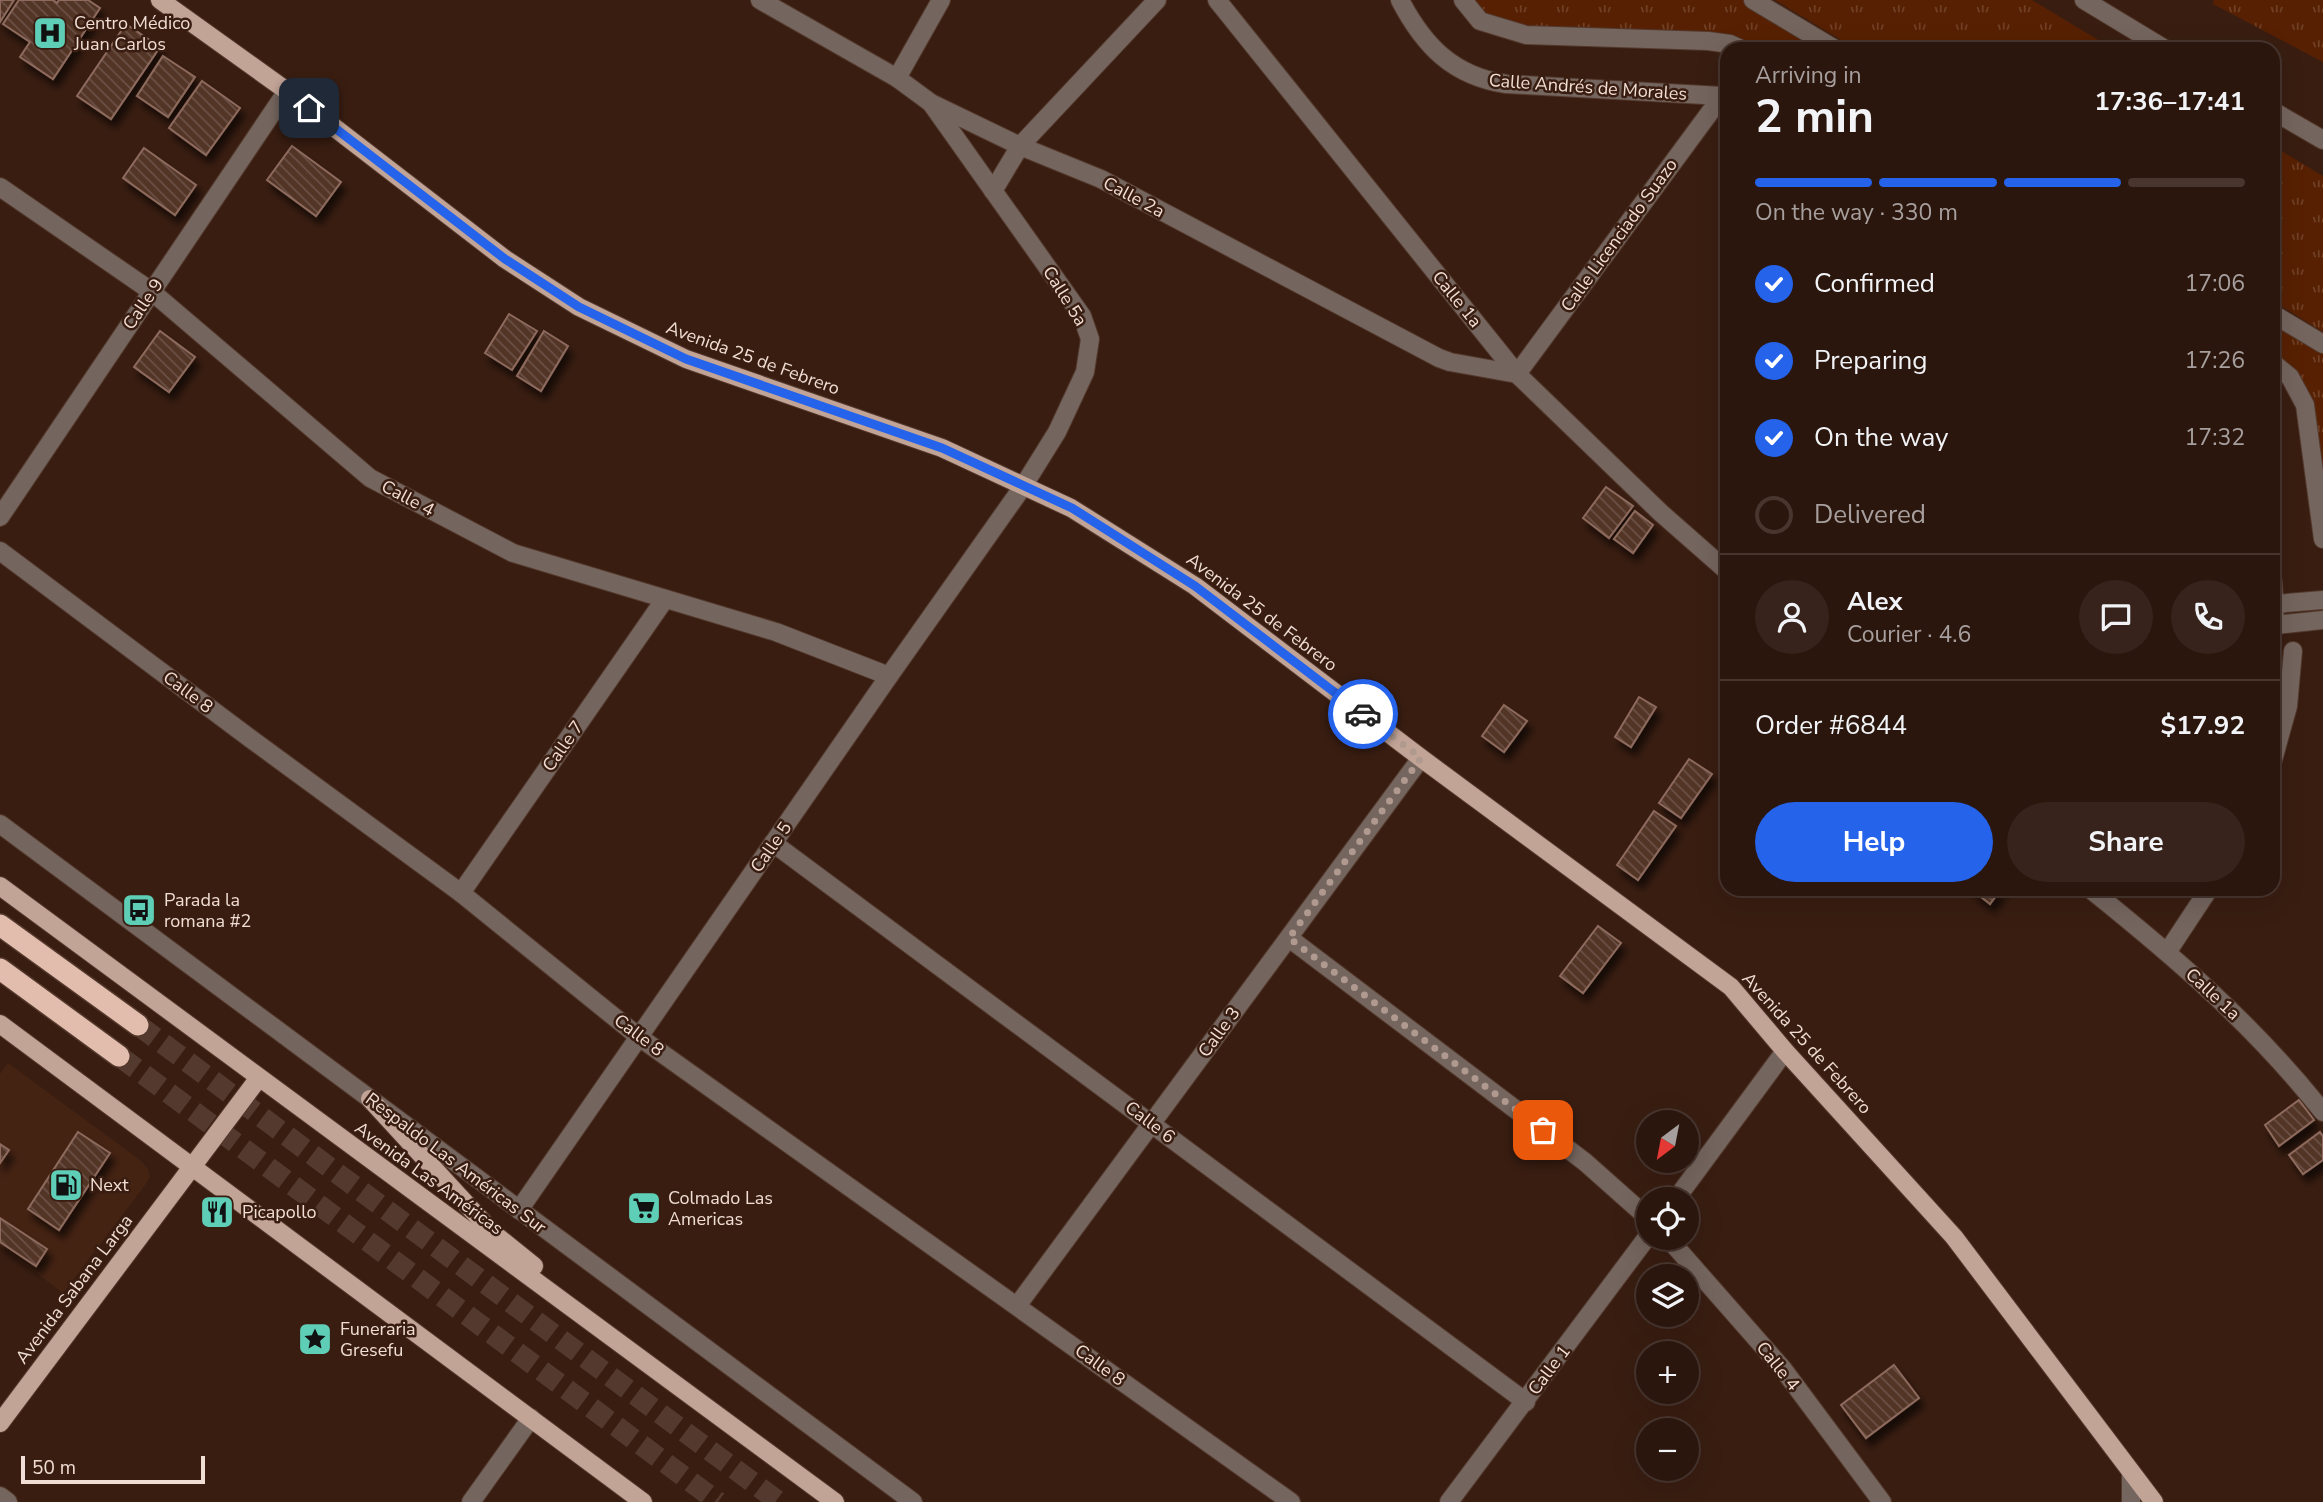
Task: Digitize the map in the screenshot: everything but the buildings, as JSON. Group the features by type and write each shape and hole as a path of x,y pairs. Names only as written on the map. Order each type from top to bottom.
{"highway":[{"path":"0,925 138,1026"},
{"path":"0,969 119,1056"}],"main road":[{"name":"Avenida 25 de Febrero","path":"160,0 287,91 505,259 579,307 686,359 942,448 1072,508 1195,586 1421,758 1731,987 1785,1051 1954,1237 2154,1502"},
{"name":"Avenida Las Américas","path":"0,886 258,1079 835,1502"},
{"path":"0,1024 643,1502"},
{"name":"Avenida Sabana Larga","path":"0,1423 258,1079"},
{"path":"370,1098 493,1233 674,1382"}],"street":[{"name":"Calle 2a","path":"760,0 897,78 931,103 1020,146 1101,179 1439,358 1517,374"},
{"path":"897,78 941,0"},
{"path":"993,191 1020,146 1157,0"},
{"name":"Calle 1a","path":"1217,0 1517,374 1661,513 1720,565"},
{"name":"Calle Andrés de Morales","path":"1400,0 1412,23 1431,47 1455,67 1482,80 1506,84 1720,98"},
{"path":"1463,0 1480,21 1526,35 1720,43"},
{"path":"1754,0 1823,42"},
{"path":"2084,0 2153,42"},
{"name":"Calle 9","path":"0,517 287,91"},
{"name":"Calle 5a","path":"931,103 1082,316 1090,339 1085,372 1057,432 1024,485"},
{"name":"Calle Licenciado Suazo","path":"1517,374 1720,103"},
{"path":"2280,115 2320,137"},
{"name":"Calle 4","path":"0,187 151,291 370,478 513,553 776,632 889,676"},
{"path":"2280,318 2323,344"},
{"path":"2280,369 2290,377 2305,405 2323,539"},
{"name":"Calle 5","path":"519,1210 1024,485"},
{"name":"Calle 8","path":"0,551 461,893 639,1037 1290,1502"},
{"name":"Calle 7","path":"461,893 665,599"},
{"path":"2280,604 2323,600"},
{"path":"2280,624 2323,620"},
{"path":"2280,735 2288,706 2293,650"},
{"name":"Calle 3","path":"1017,1306 1421,758"},
{"name":"Respaldo Las Américas Sur","path":"0,824 913,1502"},
{"name":"Calle 6","path":"773,843 1525,1402"},
{"name":"Calle 1a","path":"2099,896 2168,951 2257,1035 2321,1106"},
{"path":"2168,951 2204,896"},
{"path":"1289,938 1586,1162 1636,1207"},
{"path":"1685,1187 1785,1051"},
{"name":"Calle 1","path":"1449,1502 1638,1250"},
{"name":"Calle 4","path":"1678,1250 1783,1369 1882,1502"},
{"path":"471,1502 531,1418"},
{"path":"2131,1472 2131,1502"},
{"path":"0,1496 8,1502"}],"shaded area":[{"path":"8,1063 140,1160 150,1176 63,1293 0,1246 0,1074"}],"green space":[{"path":"1471,0 1746,0 1815,42 1736,42 1728,38 1526,30 1483,16"},
{"path":"1775,0 2032,0 2101,42 1844,42"},
{"path":"2214,0 2323,0 2323,62 2213,4"},
{"path":"2280,150 2323,176 2323,332 2280,305"},
{"path":"2280,328 2323,354 2323,499 2310,401 2280,364"}],"tunnel":[{"path":"138,1025 779,1502"},
{"path":"119,1056 718,1502"}],"way so far":[{"path":"1363,714 1421,758 1289,938 1543,1130"}],"place":[{"name":"Centro Médico Juan Carlos","path":"50,33"},
{"name":"Parada la romana #2","path":"139,910"},
{"name":"Next","path":"66,1185"},
{"name":"Colmado Las Americas","path":"644,1208"},
{"name":"Picapollo","path":"217,1212"},
{"name":"Funeraria Gresefu","path":"315,1339"}],"route":[{"path":"309,108 505,259 579,307 686,359 942,448 1072,508 1195,586 1363,714"}]}
